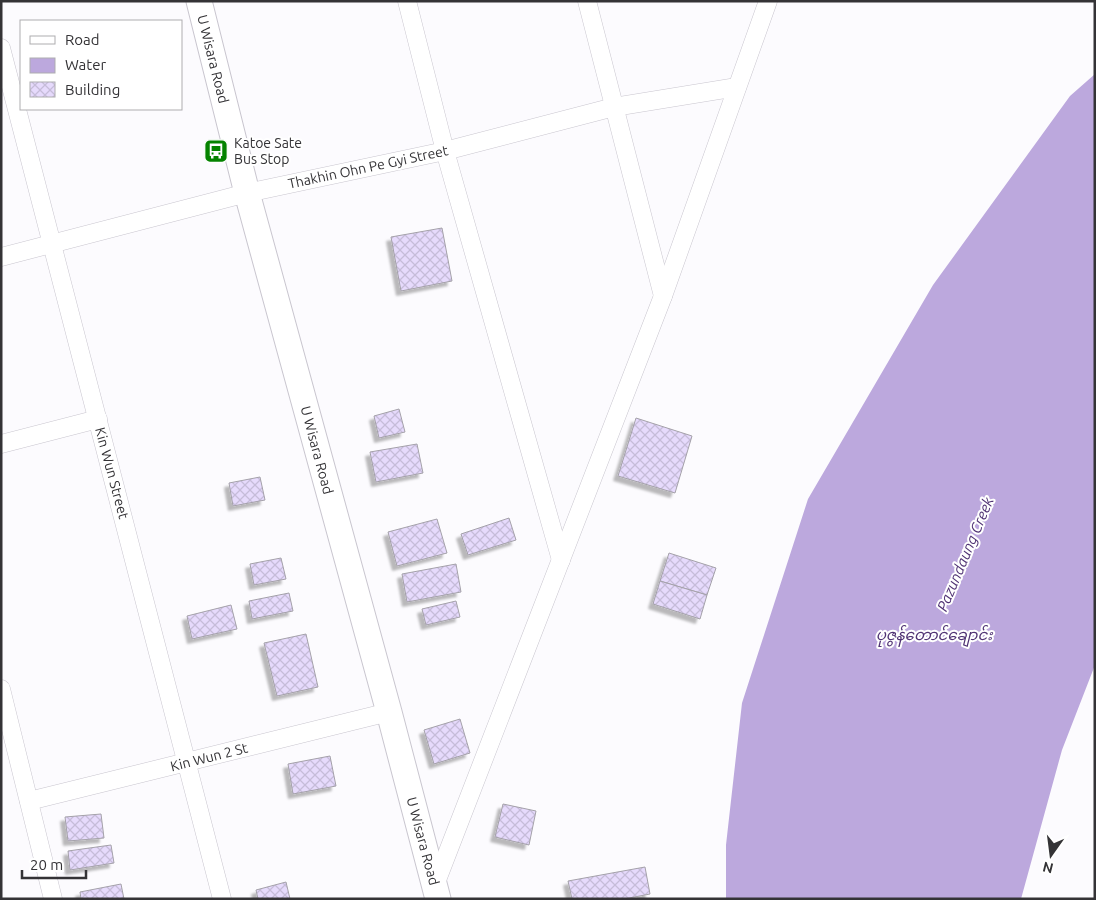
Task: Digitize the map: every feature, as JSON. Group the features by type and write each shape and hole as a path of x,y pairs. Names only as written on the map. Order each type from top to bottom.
{"main road":[{"name":"U Wisara Road","path":"199,1 247,193 389,712 436,892"}],"street":[{"path":"407,1 445,151 561,560"},
{"path":"587,1 663,296"},
{"path":"436,892 663,296 768,1"},
{"name":"Kin Wun Street","path":"2,55 222,899"},
{"name":"Thakhin Ohn Pe Gyi Street","path":"1,258 247,193 445,151 614,107 737,86"},
{"path":"1,444 98,419"},
{"path":"1,689 53,899"},
{"name":"Kin Wun 2 St","path":"29,801 389,712"}],"water":[{"name":"ပုဇွန်တောင်ချောင်း","path":"1095,74 1095,665 1062,750 1021,899 726,899 726,845 742,703 808,499 933,285 1070,96"}],"building":[{"path":"442,228 452,281 401,291 391,237"},
{"path":"399,409 405,432 379,438 374,416"},
{"path":"636,418 692,436 675,493 618,476"},
{"path":"417,444 423,473 376,482 370,452"},
{"path":"260,477 265,500 233,506 229,483"},
{"path":"509,518 516,540 468,555 461,534"},
{"path":"437,519 447,553 397,566 388,532"},
{"path":"669,553 716,568 707,595 660,581"},
{"path":"281,558 286,579 254,585 250,564"},
{"path":"456,564 461,592 407,602 402,574"},
{"path":"660,581 707,595 700,619 653,604"},
{"path":"289,593 293,611 252,619 249,601"},
{"path":"456,601 460,617 426,625 422,609"},
{"path":"231,605 237,629 192,639 187,616"},
{"path":"306,634 318,687 277,696 264,643"},
{"path":"460,719 470,753 434,764 424,730"},
{"path":"330,756 336,786 293,794 288,764"},
{"path":"503,804 536,811 529,845 495,837"},
{"path":"101,814 104,838 68,841 65,817"},
{"path":"111,845 114,863 70,870 68,851"},
{"path":"645,867 650,894 624,899 572,899 568,881"},
{"path":"286,882 290,899 258,899 256,890"},
{"path":"121,884 124,899 81,899 80,892"}],"place":[{"name":"Katoe Sate Bus Stop","path":"216,151"}],"water label":[{"name":"Pazundaung Creek","path":"965,554"}]}
